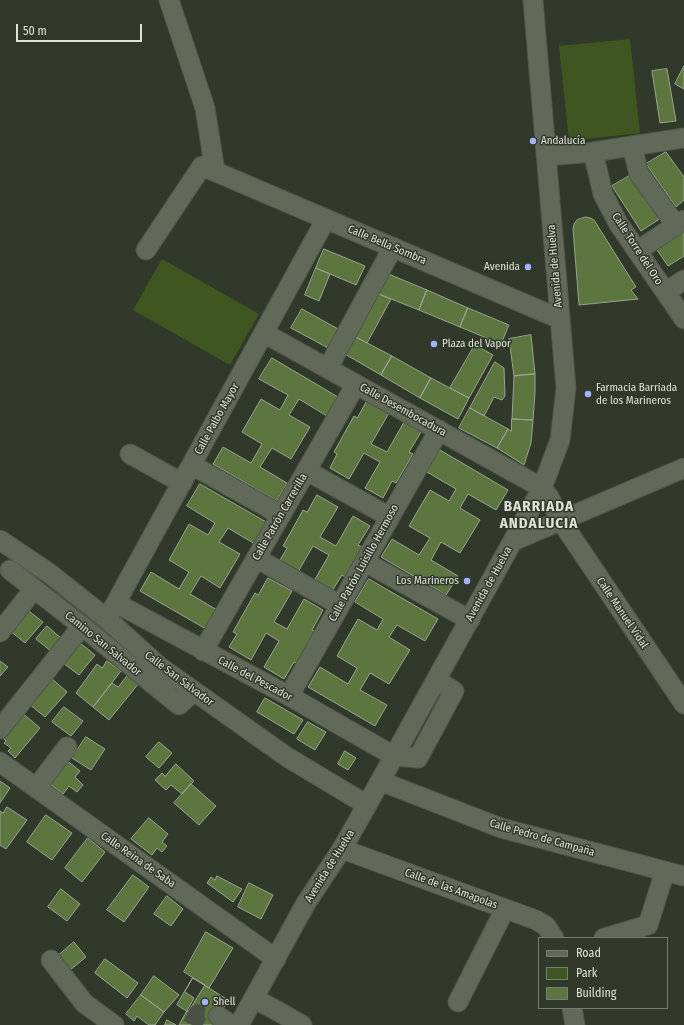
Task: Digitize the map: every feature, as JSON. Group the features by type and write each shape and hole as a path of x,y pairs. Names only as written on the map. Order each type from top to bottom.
{"street":[{"path":"169,0 205,108 215,171"},
{"name":"Avenida de Huelva","path":"239,1025 306,903 342,849 367,805 513,542 542,488 560,440 566,388 533,0"},
{"path":"546,156 593,152 684,138"},
{"path":"632,146 639,174 680,222 637,251"},
{"name":"Calle Torre del Oro","path":"593,152 604,194 618,223 684,319"},
{"name":"Calle Bella Sombra","path":"146,250 202,166 560,319"},
{"name":"Calle Palbo Mayor","path":"107,619 326,219"},
{"path":"328,368 393,248"},
{"path":"666,292 684,280"},
{"name":"Calle Desembocadura","path":"264,333 542,488"},
{"name":"Calle Patrón Carrerilla","path":"203,651 356,384"},
{"name":"Calle Patrón Luisillo Hermoso","path":"289,696 439,430"},
{"path":"130,454 182,482"},
{"path":"192,465 282,515"},
{"path":"513,542 684,468"},
{"path":"307,471 390,517"},
{"name":"Calle Manuel Vidal","path":"542,488 549,497 561,521 684,704"},
{"name":"Calle San Salvador","path":"0,540 49,573 107,619 160,666 194,691 287,757 367,805"},
{"path":"256,558 340,605"},
{"path":"365,562 470,620"},
{"name":"Camino San Salvador","path":"10,570 179,705 194,691"},
{"path":"0,632 34,590"},
{"name":"Calle del Pescador","path":"116,603 289,696 394,756"},
{"path":"0,729 82,626"},
{"path":"36,788 67,747"},
{"name":"Calle Reina de Saba","path":"0,762 276,959"},
{"name":"Calle Pedro de Campaña","path":"380,781 501,828 684,876"},
{"name":"Calle de las Amapolas","path":"342,849 536,920 546,926 553,937"},
{"path":"607,937 648,925 665,871"},
{"path":"458,1002 505,909"},
{"path":"51,960 84,1003 114,1025"},
{"path":"254,999 302,1025"},
{"path":"572,1009 575,1025"}],"green space":[{"path":"630,39 640,133 569,141 559,46"},
{"path":"162,259 259,314 230,365 133,310"}],"building":[{"path":"684,66 684,89 675,84"},
{"path":"667,69 676,121 660,123 652,71"},
{"path":"666,152 684,177 684,200 676,207 646,164"},
{"path":"631,175 661,218 641,231 612,186"},
{"path":"586,217 594,220 636,287 631,290 638,299 579,305 573,229 577,220"},
{"path":"684,228 684,256 668,266 655,247"},
{"path":"324,249 365,266 356,285 316,268"},
{"path":"316,268 330,274 319,301 305,295"},
{"path":"386,273 427,290 419,310 376,293"},
{"path":"427,290 468,308 460,327 419,310"},
{"path":"376,293 391,299 367,343 352,335"},
{"path":"468,308 509,325 501,344 460,327"},
{"path":"302,309 340,330 330,349 291,328"},
{"path":"352,335 392,356 381,375 343,353"},
{"path":"531,335 535,374 514,376 509,339"},
{"path":"475,345 493,355 469,398 450,388"},
{"path":"392,356 431,378 420,398 381,375"},
{"path":"272,358 338,397 327,416 299,399 289,415 310,427 291,459 272,448 260,467 287,483 277,501 213,464 223,447 251,463 262,444 242,432 261,399 280,410 288,395 259,379"},
{"path":"495,362 504,368 505,396 502,400 494,397 484,416 470,408"},
{"path":"535,374 533,420 512,419 514,376"},
{"path":"431,378 469,398 458,419 420,398"},
{"path":"367,401 389,413 371,444 387,452 404,422 421,432 409,452 413,454 396,483 392,481 383,498 365,488 380,462 364,453 349,479 330,468 337,454 334,452 354,416 357,418"},
{"path":"470,408 508,429 497,448 459,428"},
{"path":"512,419 533,420 531,443 524,465 497,448 508,429 511,431"},
{"path":"440,450 508,490 496,510 468,494 460,508 480,520 460,553 441,542 431,560 458,576 446,595 381,557 392,539 419,555 430,538 409,526 430,490 449,501 456,489 427,472"},
{"path":"200,484 268,523 255,544 228,528 219,542 240,554 220,588 201,576 190,594 217,610 206,629 140,591 151,572 179,589 189,572 169,560 189,524 208,535 215,523 187,506"},
{"path":"317,495 338,507 320,537 336,546 353,516 370,526 358,545 362,547 345,577 342,575 332,591 314,581 329,555 313,546 298,572 279,562 287,548 283,546 303,510 307,512"},
{"path":"268,578 292,591 274,622 287,629 304,599 323,610 312,630 316,632 298,664 294,662 284,679 264,667 279,641 266,633 251,660 229,647 237,634 233,632 255,593 258,595"},
{"path":"369,579 438,619 425,641 397,625 389,637 410,650 389,684 370,673 360,690 387,705 375,726 308,687 320,667 348,684 357,668 337,656 358,619 377,630 383,619 355,602"},
{"path":"26,609 43,622 25,643 9,630"},
{"path":"47,626 62,639 52,652 36,639"},
{"path":"79,642 95,655 79,675 63,663"},
{"path":"0,661 8,667 0,676"},
{"path":"107,661 121,671 93,707 76,693 97,664 102,668"},
{"path":"128,675 139,683 109,720 93,707 112,683 118,687"},
{"path":"50,677 67,692 45,717 28,703"},
{"path":"265,698 303,720 294,734 257,712"},
{"path":"64,707 83,721 71,736 52,722"},
{"path":"21,712 40,728 15,758 8,751 11,748 4,743 6,741 3,738"},
{"path":"308,722 326,732 315,750 297,739"},
{"path":"86,737 105,749 91,770 72,758"},
{"path":"159,742 172,753 159,768 146,757"},
{"path":"345,751 356,758 348,770 338,764"},
{"path":"65,759 80,771 75,777 83,785 77,792 69,786 63,794 47,782"},
{"path":"176,764 194,781 182,794 171,785 166,790 155,780 162,773 165,776"},
{"path":"0,781 10,788 0,803"},
{"path":"191,784 216,806 199,825 174,803"},
{"path":"7,807 27,820 6,849 0,845 0,811 3,813"},
{"path":"46,815 72,833 52,860 27,842"},
{"path":"149,818 168,834 162,842 167,846 162,852 157,848 152,855 131,839"},
{"path":"88,838 105,852 82,882 65,868"},
{"path":"133,875 149,887 124,922 107,910"},
{"path":"217,876 242,889 233,902 207,883 211,877 215,880"},
{"path":"249,883 273,895 261,919 238,907"},
{"path":"61,889 80,904 67,921 48,907"},
{"path":"167,896 183,909 171,926 154,914"},
{"path":"206,932 233,948 209,988 184,972"},
{"path":"74,942 86,957 70,970 58,956"},
{"path":"105,959 138,983 127,998 95,973"},
{"path":"154,976 179,995 164,1012 141,995"},
{"name":"Shell","path":"193,978 228,1000 214,1025 179,1025 194,998 185,992"},
{"path":"193,978 205,985 188,1012 177,1005"},
{"path":"141,995 164,1012 155,1025 149,1025 137,1016 134,1021 126,1014"},
{"path":"167,1020 176,1025 165,1025"}],"tunnel":[{"path":"192,1025 198,1014 218,1016"}],"place":[{"name":"Andalucía","path":"533,141"},
{"name":"Avenida","path":"528,267"},
{"name":"Plaza del Vapor","path":"434,344"},
{"name":"Farmacia Barriada de los Marineros","path":"588,394"},
{"name":"Los Marineros","path":"467,581"},
{"name":"Shell","path":"205,1002"}],"district":[{"name":"BARRIADA ANDALUCIA","path":"539,516"}]}
